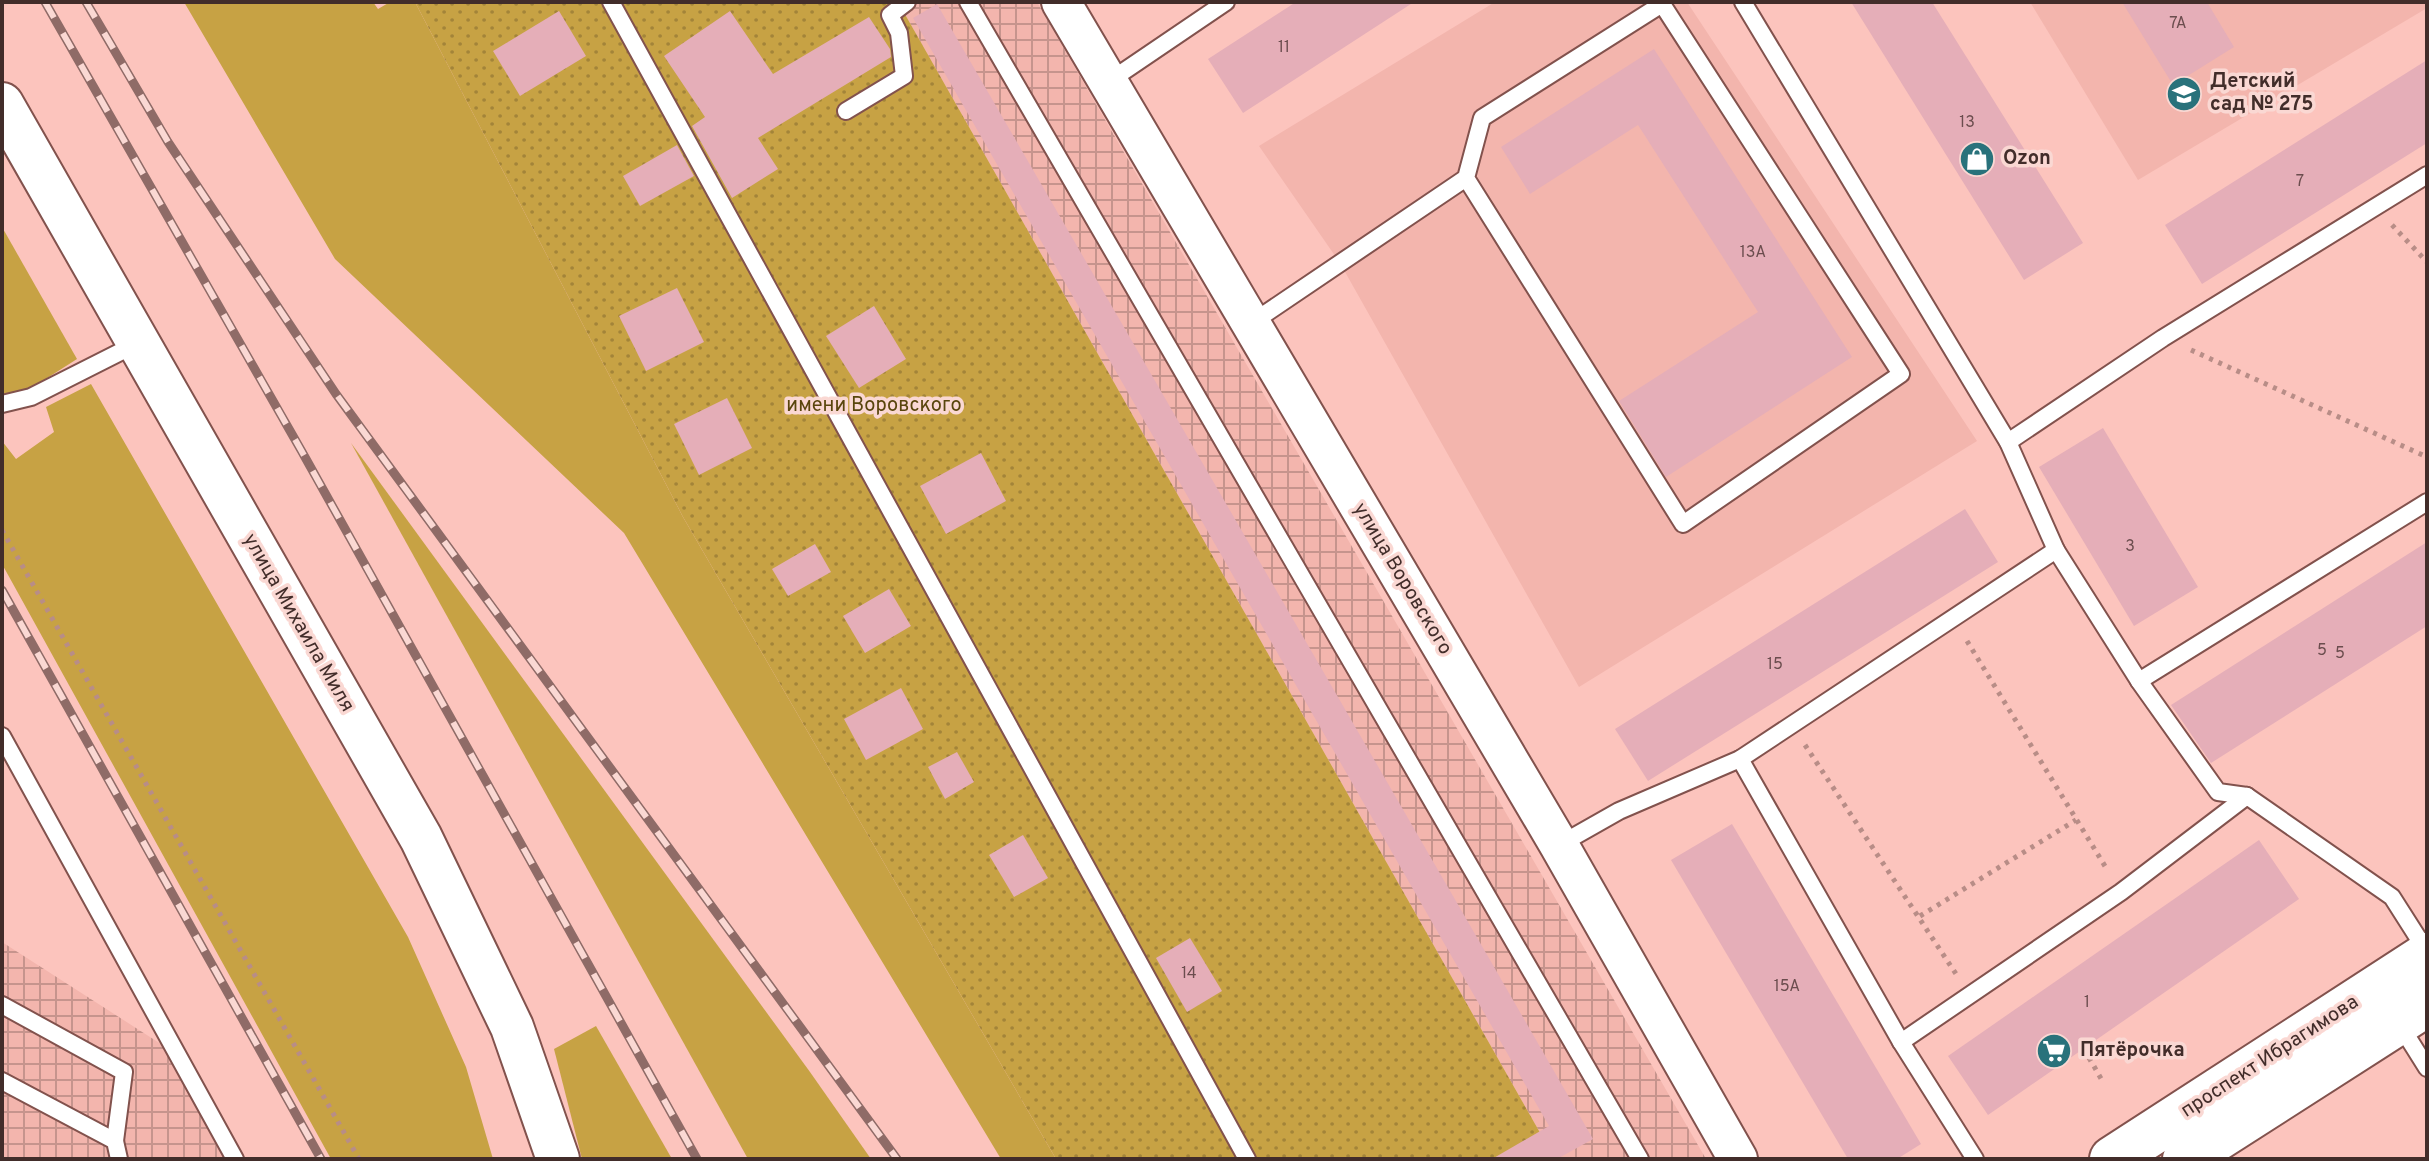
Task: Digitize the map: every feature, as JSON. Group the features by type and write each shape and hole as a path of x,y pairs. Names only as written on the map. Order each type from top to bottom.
{"main road":[{"name":"улица Михаила Миля","path":"2,104 421,838 467,927 512,1027 558,1159"},
{"name":"проспект Ибрагимова","path":"2112,1159 2427,953"},
{"name":"проспект Ибрагимова","path":"2185,1159 2413,1013"}],"street":[{"name":"улица Воровского","path":"1061,2 1559,845 1738,1159"}],"lane":[{"path":"611,2 1247,1159"},
{"path":"846,111 904,76 899,33 890,15 907,2"},
{"path":"968,2 1640,1159"},
{"path":"1108,82 1226,2"},
{"path":"1743,2 2008,442 2056,550 2139,681 2218,792 2247,796 2392,897 2427,953"},
{"path":"1250,324 1466,178 1482,118 1662,4 1901,374 1683,524 1466,178"},
{"path":"2008,442 2163,338 2427,175"},
{"path":"2,404 31,397 138,343"},
{"path":"2139,681 2427,502"},
{"path":"1559,845 1619,811 1740,759 1793,727 2056,550"},
{"path":"2,736 235,1159"},
{"path":"1740,759 1901,1042 1975,1159"},
{"path":"1901,1042 2121,892 2247,796"},
{"path":"2,1005 124,1072 115,1141 119,1159"},
{"path":"2413,1013 2427,1068"},
{"path":"2,1081 115,1141"}],"path":[{"path":"2376,207 2427,262"},
{"path":"2163,338 2427,457"},
{"path":"2,530 359,1159"},
{"path":"1954,620 2121,892"},
{"path":"1793,727 1970,995"},
{"path":"1920,916 2076,820"},
{"path":"2084,1049 2103,1082"}],"shaded area":[{"path":"898,2 1037,2 1706,1159 1555,1159"},
{"path":"1495,2 1687,2 1977,441 1579,687 1340,263 1259,146"},
{"name":"Детский сад № 275","path":"2030,2 2427,2 2427,8 2138,180"},
{"path":"2,942 164,1046 227,1159 2,1159"}],"green space":[{"path":"184,2 373,2 378,9 390,2 415,2 683,517 1056,1159 1001,1159 624,533 335,259"},
{"name":"имени Воровского","path":"415,2 898,2 1555,1159 1056,1159 683,517"},
{"path":"2,227 77,359 30,389 2,396"},
{"path":"91,384 408,937 466,1067 493,1159 331,1159 2,564 2,441 16,459 54,432 46,407"},
{"path":"351,443 810,1072 871,1159 748,1159"},
{"path":"596,1026 672,1159 582,1159 554,1049"}],"building":[{"path":"1296,2 1414,2 1243,113 1208,59"},
{"path":"1851,2 1932,2 2083,243 2024,280"},
{"path":"2122,2 2207,2 2234,47 2173,85"},
{"path":"937,4 1593,1139 1557,1159 1492,1159 1549,1126 913,18"},
{"path":"559,11 586,56 520,96 493,51"},
{"path":"730,11 773,74 869,17 890,49 891,57 758,138 778,169 732,198 692,126 705,117 664,56"},
{"path":"1654,49 1852,357 1666,477 1619,401 1758,312 1638,125 1530,194 1501,147"},
{"path":"2427,60 2427,143 2202,284 2165,225"},
{"path":"677,145 694,176 640,206 623,176"},
{"path":"677,288 704,342 646,371 619,316"},
{"path":"874,306 906,359 859,388 826,336"},
{"path":"727,398 752,448 699,475 674,424"},
{"path":"2103,428 2198,587 2134,626 2039,467"},
{"path":"981,453 1006,501 946,534 920,486"},
{"path":"1965,509 1998,562 1648,781 1615,729"},
{"path":"2427,542 2427,626 2211,763 2171,705"},
{"path":"815,544 831,572 788,596 772,569"},
{"path":"889,589 911,626 865,653 843,616"},
{"path":"901,688 923,729 866,760 844,719"},
{"path":"957,752 974,782 945,799 928,767"},
{"path":"1732,824 1921,1144 1897,1159 1848,1159 1671,860"},
{"path":"1023,835 1048,878 1014,897 989,855"},
{"path":"2259,840 2299,899 1988,1115 1948,1056"},
{"path":"1190,938 1222,991 1187,1012 1156,958"}],"railway":[{"path":"45,2 301,450 697,1159"},
{"path":"86,2 168,142 336,394 897,1159"},
{"path":"2,590 321,1159"}],"place":[{"name":"Детский сад № 275","path":"2184,94"},
{"name":"Ozon","path":"1977,159"},
{"name":"Пятёрочка","path":"2054,1051"}]}
